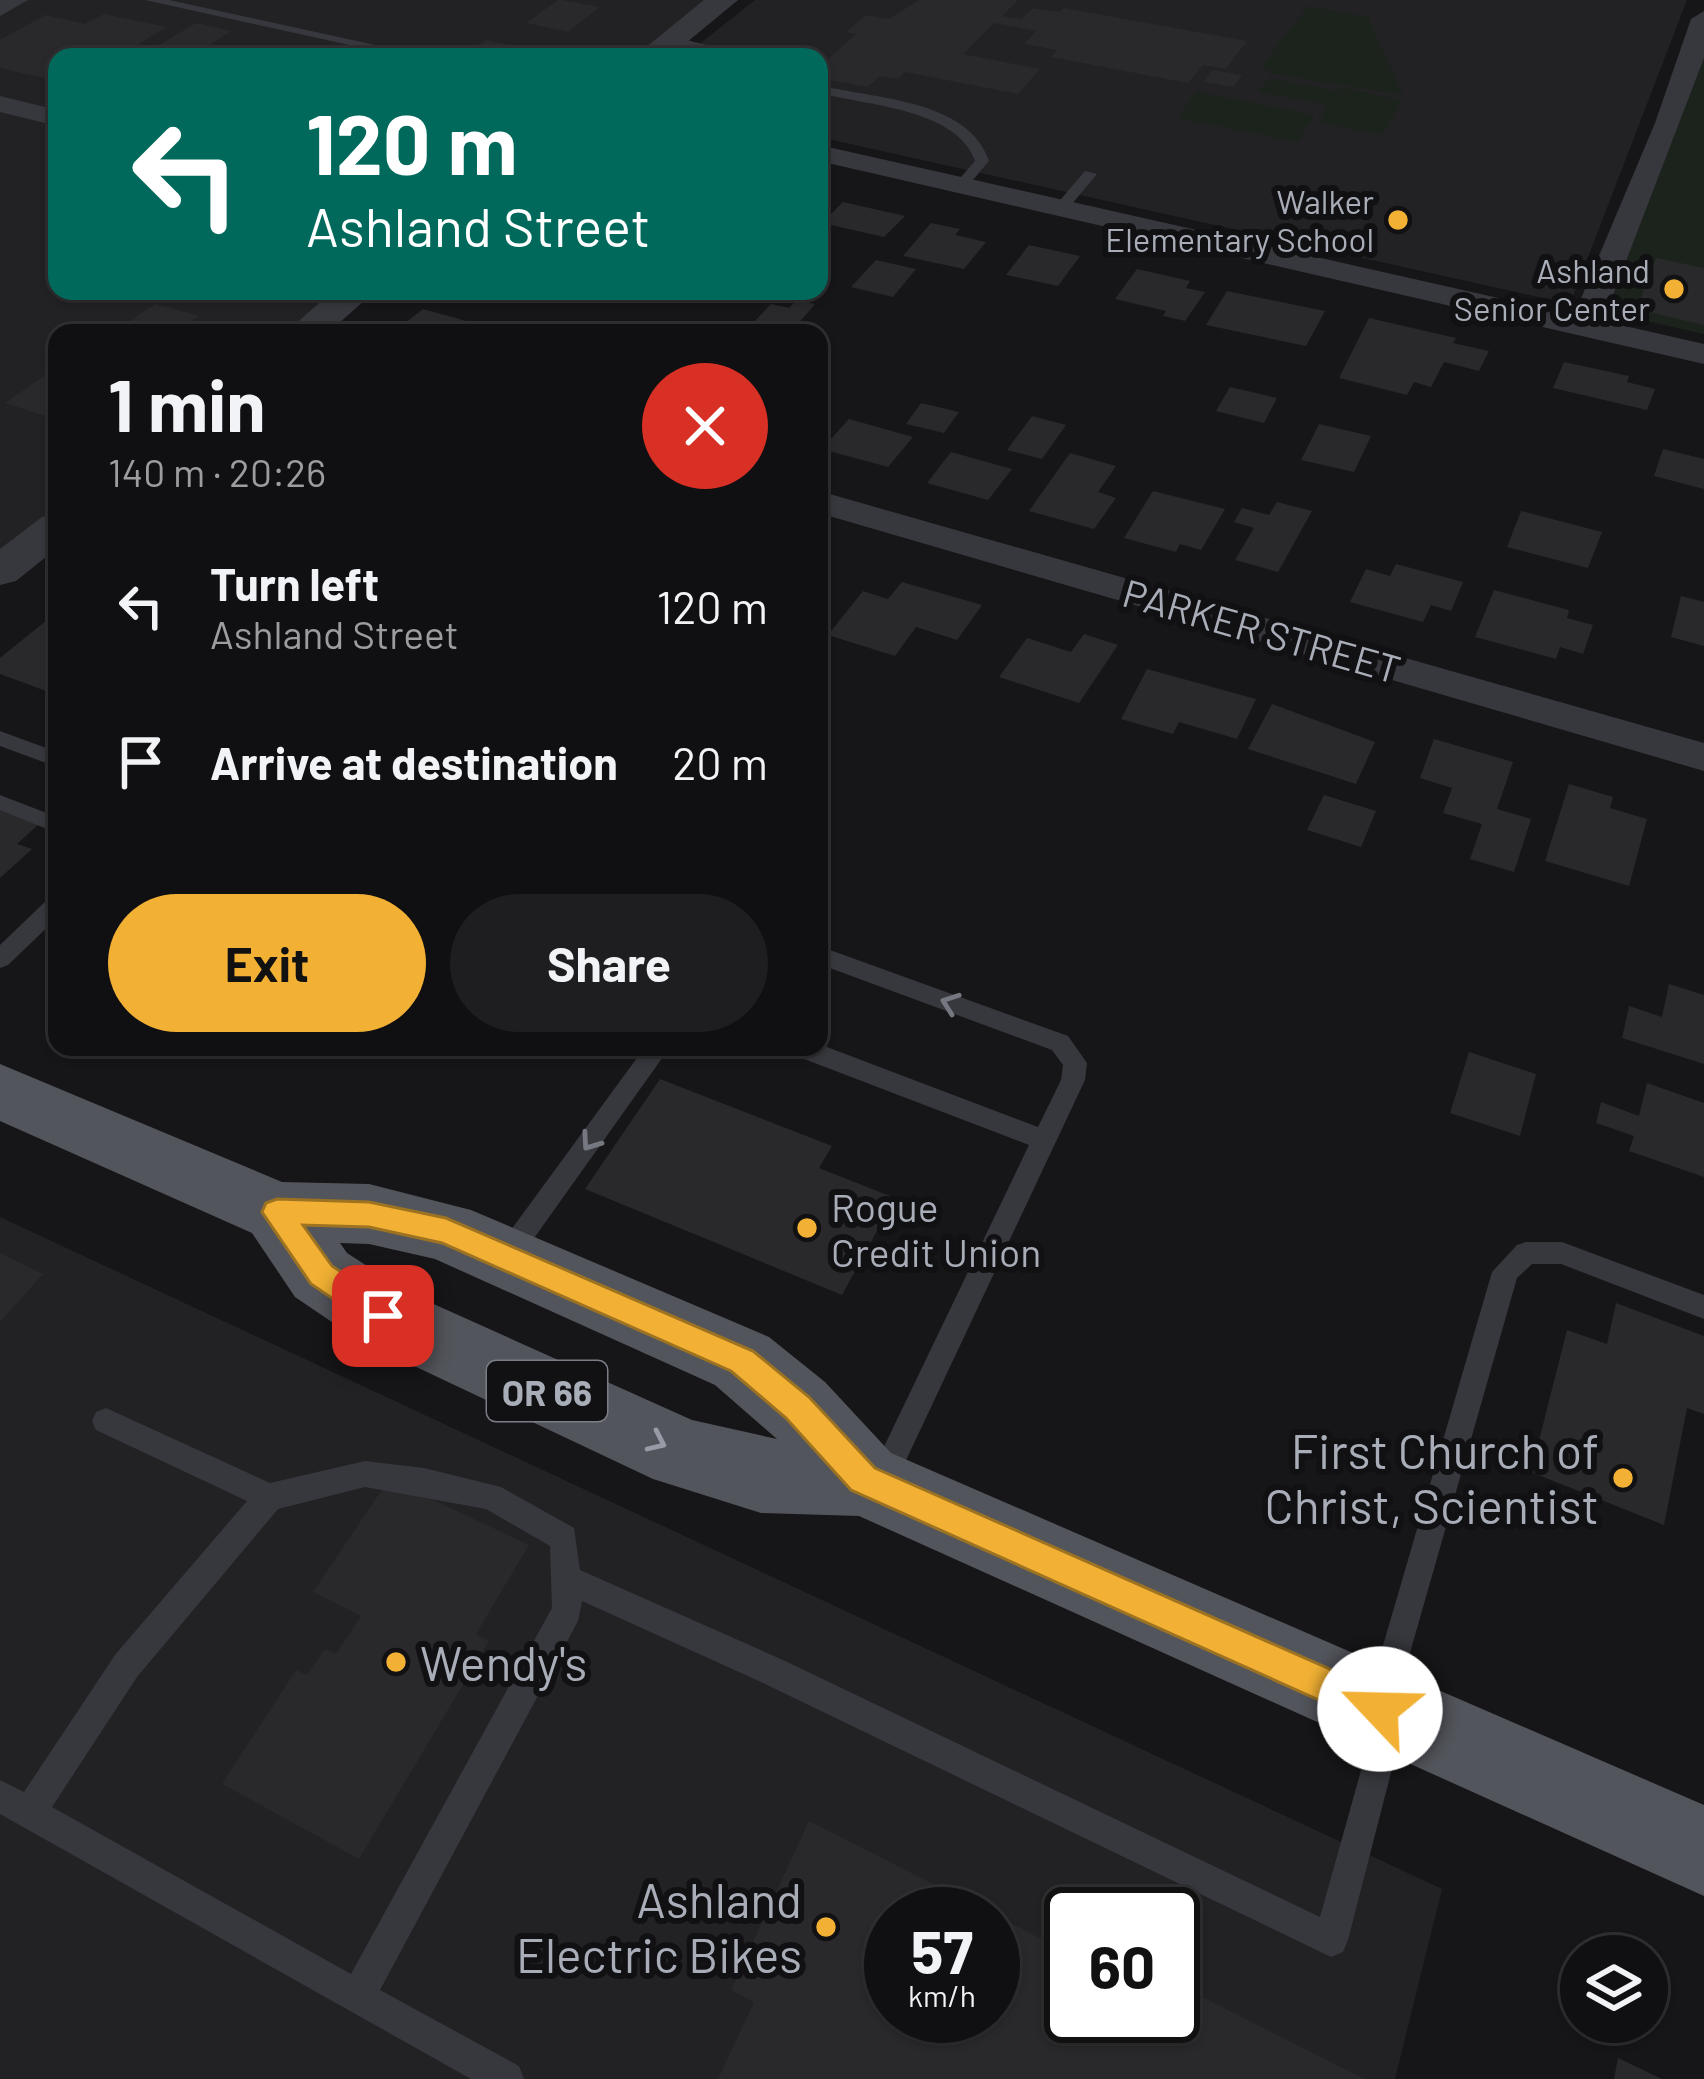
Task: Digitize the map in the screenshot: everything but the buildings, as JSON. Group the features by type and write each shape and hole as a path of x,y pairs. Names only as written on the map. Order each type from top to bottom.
{"main road":[{"name":"OR 66","path":"0,1091 277,1212 369,1214 446,1231 742,1361 871,1482 1704,1852"},
{"name":"OR 66","path":"277,1212 321,1275 383,1316 681,1453 761,1476 871,1482"}],"street":[{"path":"0,8 16,0"},
{"path":"662,48 723,0"},
{"path":"1585,327 1669,123 1704,19"},
{"path":"0,104 48,116"},
{"path":"828,155 1704,354"},
{"path":"315,324 345,300"},
{"name":"PARKER STREET","path":"828,505 1704,757"},
{"path":"0,571 48,533"}],"lane":[{"path":"151,0 381,48"},
{"path":"239,18 254,9"},
{"path":"828,91 920,113 971,135 982,148 982,161 961,185"},
{"path":"1061,208 1090,174"},
{"path":"0,738 48,757"},
{"path":"0,802 48,821"},
{"path":"0,959 48,913"},
{"path":"828,958 1060,1043 1075,1063 1073,1080 1044,1140 871,1482"},
{"path":"506,1257 651,1056"},
{"path":"824,1056 1044,1140"},
{"path":"566,1579 772,1671 1331,1940 1385,1712 1505,1272 1526,1253 1562,1253 1704,1307"},
{"path":"106,1420 269,1497"},
{"path":"358,1996 567,1610 564,1538 490,1497 365,1474 269,1497 15,1804 506,2079"}],"shaded area":[{"path":"0,0 716,0 655,48 48,48 48,300 337,300 306,324 48,324 48,528 0,566"},
{"name":"Walker Elementary School","path":"755,0 1687,0 1570,304 828,139 828,48 694,48"},
{"path":"1308,6 1368,17 1403,95 1272,74 1262,66"},
{"path":"1704,29 1704,334 1589,308"},
{"path":"1269,78 1402,100 1383,135 1317,122 1329,105 1258,92"},
{"path":"1197,92 1315,115 1297,142 1177,118"},
{"path":"0,1217 1442,1889 1395,2079 0,2079"}],"place":[{"name":"Walker Elementary School","path":"1398,220"},
{"name":"Ashland Senior Center","path":"1674,289"},
{"name":"Rogue Credit Union","path":"807,1228"},
{"name":"First Church of Christ, Scientist","path":"1623,1478"},
{"name":"Wendy's","path":"396,1662"},
{"name":"Ashland Electric Bikes","path":"826,1927"}],"route":[{"path":"383,1316 321,1275 277,1212 369,1214 446,1231 742,1361 797,1408 863,1479 1380,1709"}]}
